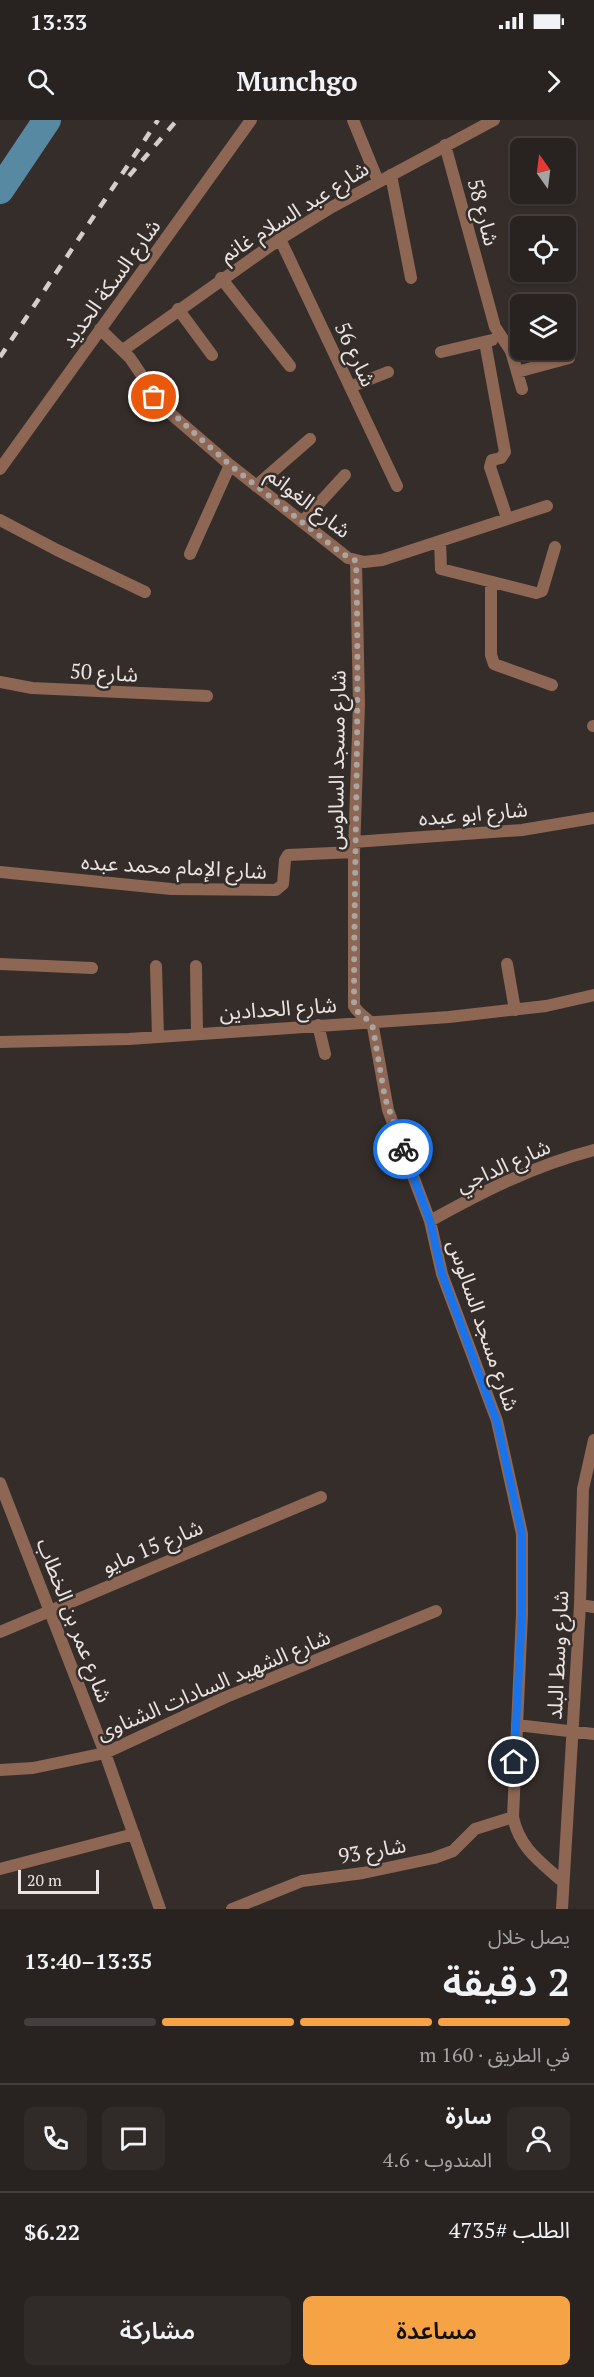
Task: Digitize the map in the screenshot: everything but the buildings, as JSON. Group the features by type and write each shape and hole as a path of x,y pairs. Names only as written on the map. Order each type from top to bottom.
{"street":[{"name":"شارع السكة الحديد","path":"0,469 251,120"},
{"path":"352,120 378,182"},
{"name":"شارع عبد السلام غانم","path":"123,350 221,278 280,239 378,182 494,120"},
{"name":"شارع 58","path":"445,146 495,327 511,351 522,389"},
{"path":"391,175 411,278"},
{"name":"شارع 56","path":"280,239 397,486"},
{"path":"221,278 290,366"},
{"path":"178,309 212,355"},
{"name":"شارع الغوانم","path":"100,329 123,350 159,402 256,486 341,553 356,561 374,562 547,506"},
{"path":"441,352 502,338"},
{"path":"485,342 505,452 501,458 492,460 490,467 507,518"},
{"path":"517,372 562,360"},
{"path":"350,387 388,372"},
{"path":"256,486 310,439"},
{"path":"190,554 230,465"},
{"path":"302,522 345,475"},
{"path":"0,520 145,592"},
{"path":"440,541 441,569 536,592 542,591 555,547"},
{"name":"شارع مسجد السالوس","path":"356,561 359,704 354,847 354,1006 356,1011 371,1021 387,1104 430,1221 442,1274 497,1422 522,1534 513,1817 516,1834 528,1852 562,1881"},
{"path":"491,582 491,655 494,664 552,685"},
{"name":"شارع 50","path":"0,682 33,687 207,696"},
{"name":"شارع ابو عبده","path":"354,847 522,830 594,818"},
{"name":"شارع الإمام محمد عبده","path":"0,872 171,889 276,890 283,884 288,855 354,847"},
{"path":"0,964 92,968"},
{"path":"507,964 515,1010"},
{"path":"156,966 158,1037"},
{"path":"196,966 197,1034"},
{"name":"شارع الحدادين","path":"0,1042 158,1037 449,1017 515,1010 594,995"},
{"path":"318,1025 325,1054"},
{"name":"شارع الداجي","path":"430,1221 507,1181 566,1158 594,1150"},
{"name":"شارع وسط البلد","path":"562,1909 562,1881 570,1806 580,1605 589,1515 583,1489 594,1440"},
{"name":"شارع عمر بن الخطاب","path":"0,1483 52,1611 160,1909"},
{"name":"شارع 15 مايو","path":"0,1632 321,1497"},
{"path":"580,1605 594,1607"},
{"name":"شارع الشهيد السادات الشناوى","path":"0,1770 33,1768 105,1753 226,1697 436,1611"},
{"path":"517,1725 594,1734"},
{"name":"شارع 93","path":"232,1909 302,1881 363,1873 434,1858 453,1851 475,1829 513,1817"},
{"path":"0,1869 134,1834"}],"waterway":[{"path":"0,190 47,120"}],"railway":[{"path":"0,357 158,120"},
{"path":"129,176 177,120"}],"way so far":[{"path":"154,397 230,465 341,553 356,561 359,704 354,852 354,1006 356,1011 371,1021 385,1098 403,1149"}],"route":[{"path":"403,1149 430,1221 442,1274 497,1422 522,1534 522,1614 514,1762"}]}
